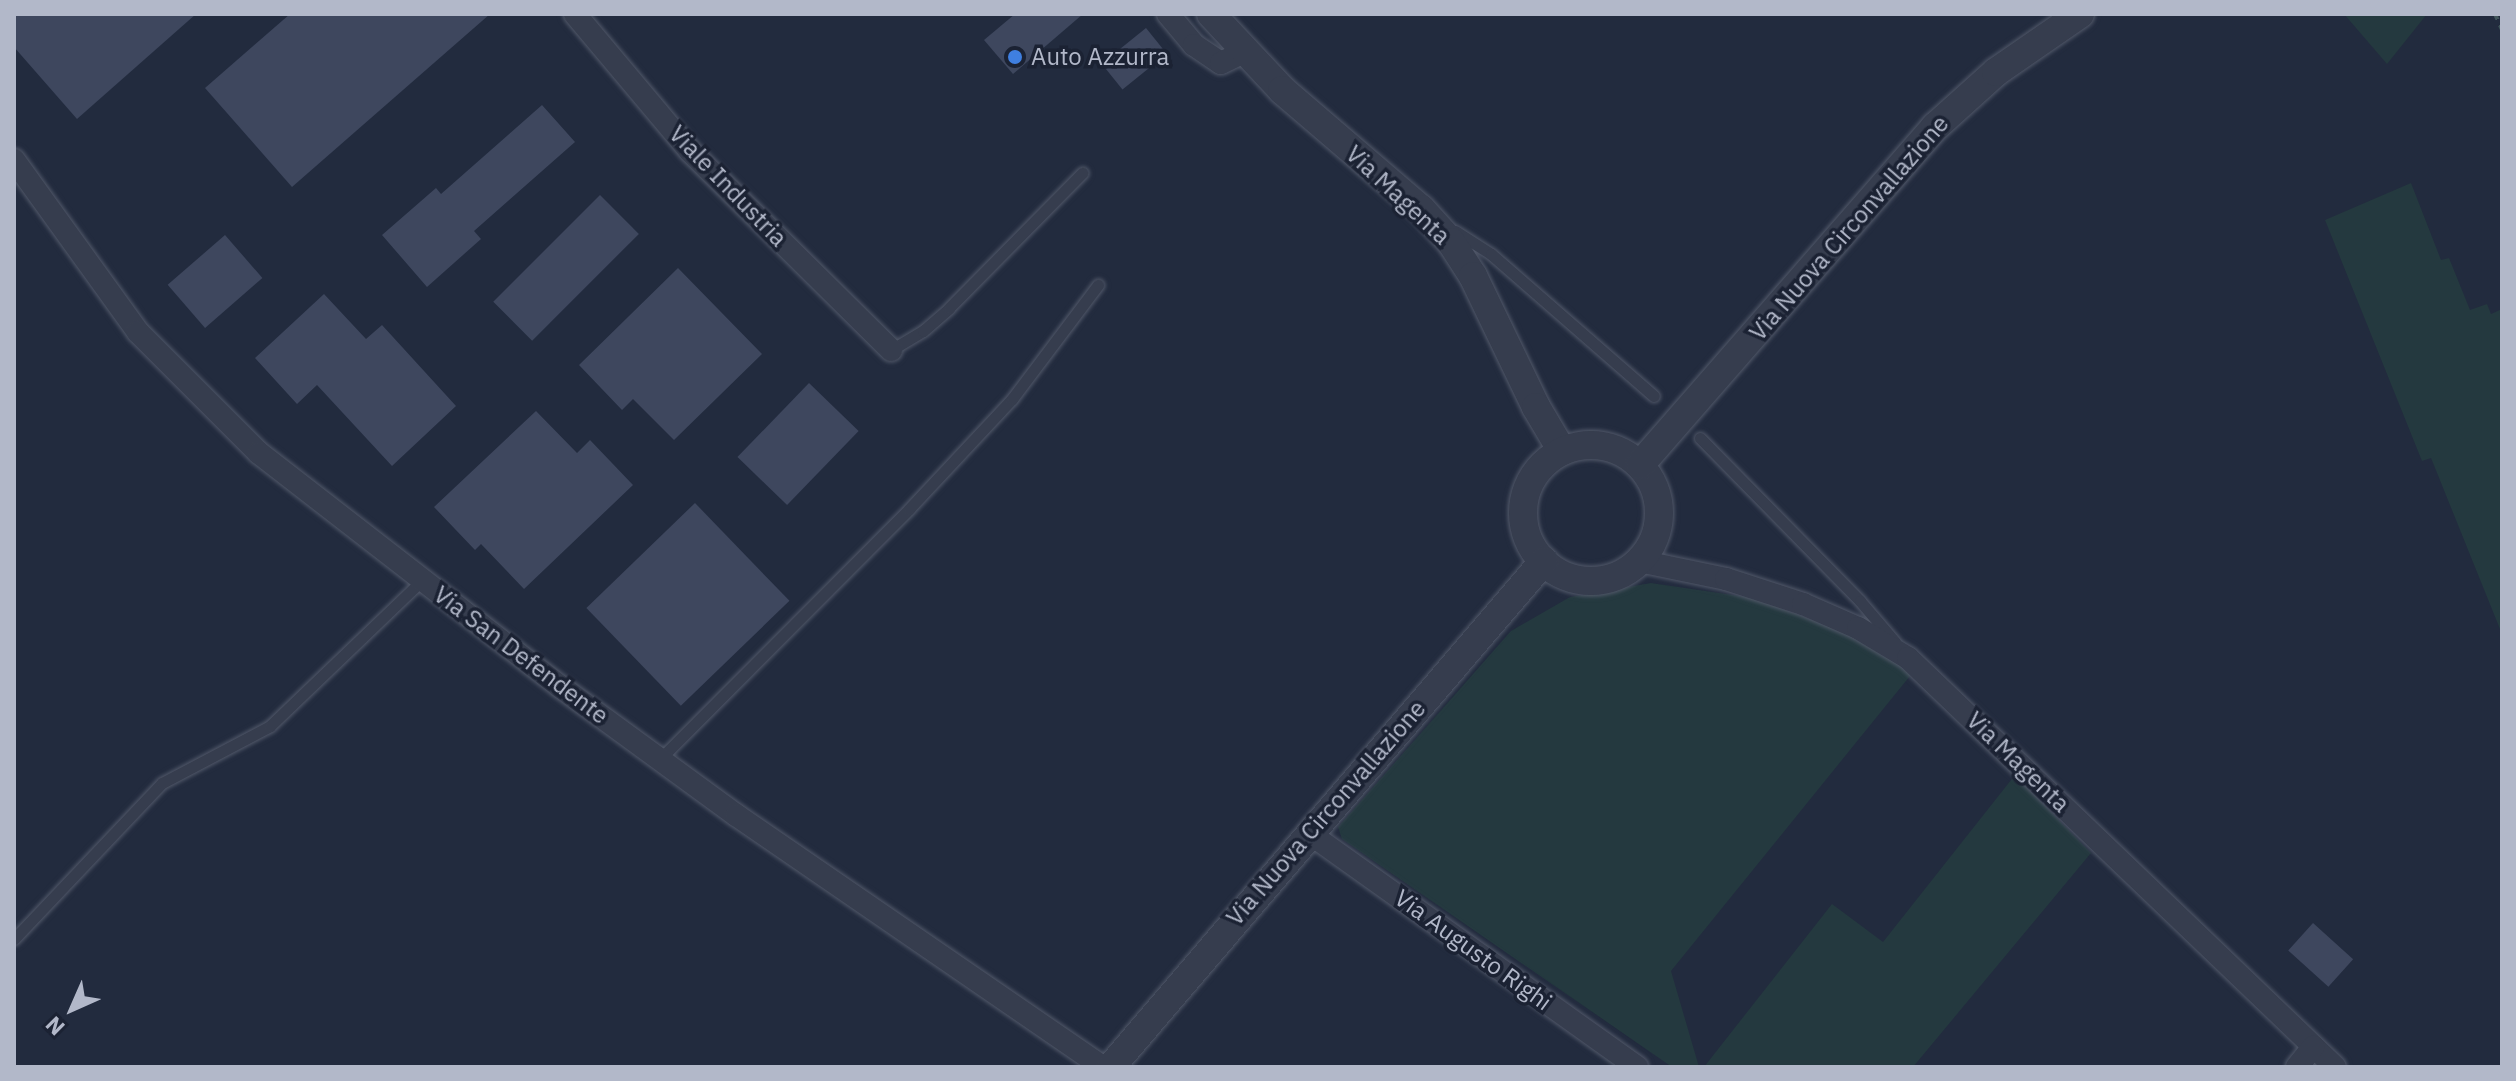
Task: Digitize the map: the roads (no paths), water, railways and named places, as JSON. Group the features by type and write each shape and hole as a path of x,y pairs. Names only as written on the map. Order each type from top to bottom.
{"street":[{"name":"Viale Industria","path":"575,14 690,151 891,350"},
{"path":"1168,14 1194,45 1221,63 1244,52"},
{"name":"Via Magenta","path":"1211,14 1244,52 1304,110 1421,209 1451,242 1473,276 1536,407 1562,451"},
{"name":"Via Nuova Circonvallazione","path":"1640,465 1935,127 1996,72 2080,14"},
{"name":"Via San Defendente","path":"14,160 138,332 259,453 660,759 1103,1067"},
{"path":"1582,445 1603,446 1622,452 1640,465 1652,482 1659,513 1652,544 1639,561 1622,573 1602,580 1581,580 1561,573 1544,561 1527,533 1524,501 1531,481 1544,464 1562,451 1582,445"},
{"name":"Via Nuova Circonvallazione","path":"1111,1067 1544,561"},
{"name":"Via Magenta","path":"1639,561 1726,579 1803,604 1858,628 1908,658 2335,1067"},
{"name":"Via Augusto Righi","path":"1309,833 1637,1067"},
{"path":"2297,1067 2313,1047"}],"lane":[{"path":"891,350 923,331 949,308 1082,173"},
{"path":"1421,209 1491,254 1654,396"},
{"path":"660,759 909,509 1012,399 1098,285"},
{"path":"1700,438 1860,601 1908,658"},
{"path":"14,939 162,783 270,726 422,580"}],"place":[{"name":"Auto Azzurra","path":"1015,57"}]}
